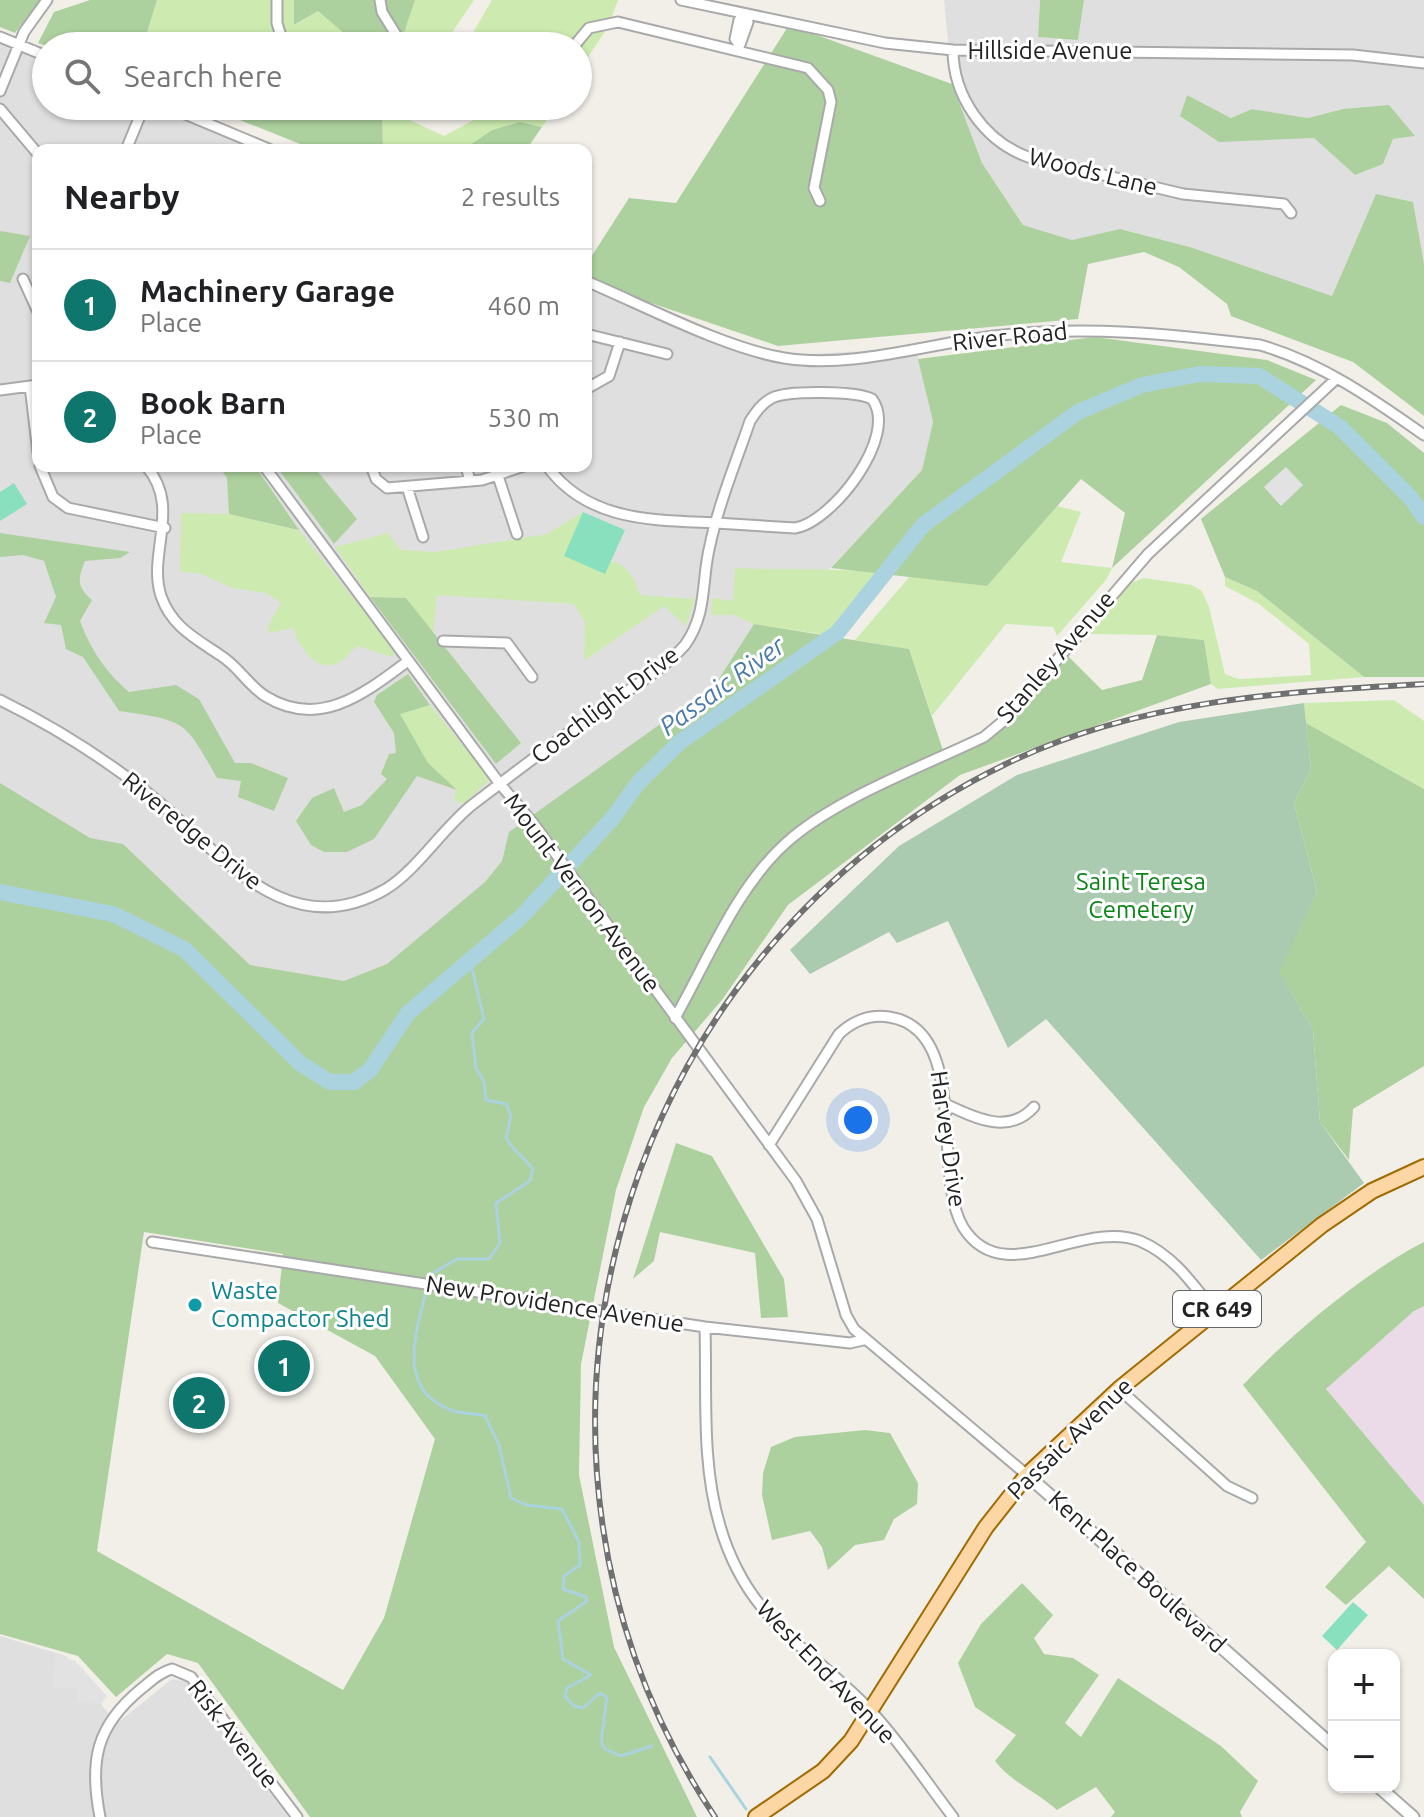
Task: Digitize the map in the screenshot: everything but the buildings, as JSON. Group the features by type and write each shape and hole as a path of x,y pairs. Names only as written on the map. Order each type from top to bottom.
{"main road":[{"name":"Passaic Avenue","path":"756,1817 823,1771 851,1741 986,1527 1027,1475 1119,1389 1358,1199 1424,1167"}],"street":[{"path":"0,91 30,21 47,0"},
{"path":"277,0 280,32"},
{"path":"380,0 382,12 394,32"},
{"name":"Hillside Avenue","path":"681,0 744,17 885,43 953,50 1353,55 1424,63"},
{"path":"738,47 735,39 739,20 744,17"},
{"path":"586,32 589,28 618,22 738,47 808,68 828,90 831,102 814,188 820,201"},
{"path":"0,37 32,50"},
{"name":"Woods Lane","path":"953,50 953,71 970,107 986,130 1009,149 1028,157 1183,194 1284,204 1291,213"},
{"path":"0,109 32,147"},
{"path":"128,144 138,120"},
{"path":"199,120 257,144"},
{"path":"23,279 32,299"},
{"name":"River Road","path":"592,283 743,346 785,358 838,359 993,336 1095,330 1260,345 1282,351 1337,378 1424,435"},
{"path":"592,335 667,354"},
{"path":"592,386 609,376 620,342"},
{"name":"Stanley Avenue","path":"675,1018 738,905 784,845 827,815 984,737 1007,718 1148,554 1337,378"},
{"path":"0,390 32,386"},
{"name":"Coachlight Drive","path":"500,784 685,645 702,612 709,549 716,523 750,421 769,400 788,394 860,395 872,399 879,416 874,452 813,522 795,528 716,523"},
{"path":"43,472 53,497 68,508 165,528"},
{"path":"149,472 162,504 165,528 159,580 162,599 188,636 232,663 265,696 300,708 341,707 408,661"},
{"name":"Mount Vernon Avenue","path":"268,472 500,784 533,823 796,1181 817,1219 846,1315 863,1340"},
{"path":"374,472 383,487 470,481 508,472"},
{"path":"468,472 470,481"},
{"path":"553,472 573,493 607,511 630,518 716,523"},
{"path":"498,476 517,534"},
{"path":"407,487 423,537"},
{"path":"443,641 507,643 532,677"},
{"name":"Riveredge Drive","path":"0,700 57,729 107,763 172,813 242,878 276,896 303,904 341,905 388,888 450,823 500,784"},
{"name":"Harvey Drive","path":"769,1145 839,1034 863,1019 892,1017 924,1035 937,1062 954,1198 964,1229 975,1240 1002,1253 1024,1255 1093,1236 1130,1238 1170,1259 1214,1311"},
{"path":"943,1103 1000,1123 1019,1120 1034,1107"},
{"name":"New Providence Avenue","path":"152,1242 705,1327 850,1343 863,1340"},
{"name":"West End Avenue","path":"705,1327 709,1470 720,1528 730,1556 751,1595 776,1627 870,1711 953,1817"},
{"name":"Kent Place Boulevard","path":"863,1340 1027,1475 1328,1742"},
{"path":"1119,1389 1227,1486 1252,1498"},
{"name":"Risk Avenue","path":"100,1817 94,1774 103,1736 121,1706 159,1675 179,1670 191,1677 297,1817"},
{"path":"1386,1793 1413,1817"}],"shaded area":[{"path":"944,0 1040,0 1038,37 1078,39 1084,0 1424,0 1424,264 1376,194 1332,296 1190,247 1121,229 1072,240 1023,225 982,163 952,84","holes":["1187,95 1231,118 1252,109 1308,118 1343,109 1415,136 1393,139 1383,164 1355,175 1314,138 1277,139 1180,116"]},
{"path":"0,37 32,50 32,120 200,120 258,144 32,144 32,472 592,472 592,283 775,356 916,348 933,422 922,470 792,609 754,624 716,685 503,862 486,883 387,965 345,982 251,966 90,839 0,784"},
{"path":"1286,467 1303,485 1281,506 1264,487"},
{"path":"1424,1306 1424,1505 1326,1389 1414,1311"},
{"path":"0,1636 66,1656 116,1724 172,1679 187,1682 288,1817 0,1817"},
{"path":"55,1655 75,1661 107,1696 101,1704 77,1702 77,1689 53,1688"}],"green space":[{"path":"0,0 40,0 15,33 0,27"},
{"path":"90,0 157,0 147,32 44,32 54,12"},
{"path":"157,0 294,0 295,25 318,11 343,32 147,32"},
{"path":"294,0 415,0 404,32 342,32 318,11 294,25"},
{"path":"415,0 474,0 452,32 404,32"},
{"path":"492,0 618,0 608,27 592,51 592,32 473,32"},
{"path":"1040,0 1084,0 1078,40 1038,37"},
{"path":"789,25 952,84 982,163 1023,225 1072,240 1120,229 1190,247 1332,296 1376,194 1413,202 1424,264 1424,416 1353,362 1231,316 1227,304 1179,267 1144,252 1088,264 1078,319 778,346 592,283 592,256 629,198 676,203"},
{"path":"1187,95 1231,118 1252,109 1308,118 1343,109 1389,105 1415,136 1393,139 1383,164 1355,175 1314,138 1219,142 1180,116"},
{"path":"240,120 382,120 383,144 300,144"},
{"path":"382,120 410,120 444,136 474,120 547,120 542,127 520,122 492,130 471,144 383,144"},
{"path":"520,122 542,127 530,144 471,144 492,130"},
{"path":"0,231 30,236 10,283 0,281"},
{"path":"1095,337 1267,360 1316,380 1112,568 1125,513 1081,479 987,586 831,568 922,470 933,422 918,359"},
{"path":"1341,405 1387,423 1424,453 1424,677 1364,677 1257,591 1225,577 1201,519"},
{"path":"223,472 259,472 299,530 229,514 227,478"},
{"path":"280,472 318,472 357,519 334,544"},
{"path":"14,483 27,504 0,521 0,492"},
{"path":"1057,506 1081,512 1061,562 1112,568 1106,580 1057,636 1053,627 1006,624 932,716 909,649 855,640 911,575 987,586"},
{"path":"583,512 565,556 605,573 611,561 617,563 630,574 640,595 695,599 686,626 664,606 584,661 585,623 574,604 437,595 433,634 406,598 370,597 335,547 388,533 401,550 436,552 547,534"},
{"path":"583,512 625,530 605,574 564,556"},
{"path":"181,513 229,514 299,530 396,652 392,657 358,646 344,659 327,665 311,658 293,628 269,633 268,626 281,603 266,593 232,588 199,573 180,572"},
{"path":"0,533 130,552 120,558 85,561 81,587 92,600 80,621 94,651 129,692 176,685 199,699 235,763 251,763 288,778 274,811 238,797 241,781 217,778 197,744 181,726 158,717 119,711 83,657 66,649 61,625 44,623 56,597 44,561 23,555 0,557"},
{"path":"735,568 876,572 827,635 754,624 734,615 711,615 712,598 733,601"},
{"path":"1225,577 1257,591 1364,677 1218,689 1211,684 1204,640 1157,635 1087,634 1130,583 1144,578 1192,585 1202,591 1209,607 1225,674 1238,679 1311,675 1309,644 1259,604 1225,586"},
{"path":"370,597 406,598 521,743 496,764"},
{"path":"754,624 909,649 946,759 999,728 1063,651 1102,690 1142,680 1157,635 1204,640 1211,684 960,775 788,905 722,1000 672,1058 644,1107 616,1190 581,1364 579,1475 614,1647 697,1817 310,1817 198,1663 167,1654 116,1697 78,1656 0,1634 0,783 90,838 123,844 250,965 344,981 387,964 485,882 502,861 509,832 715,685","holes":["144,1232 283,1254 278,1303 375,1356 435,1439 384,1618 343,1690 97,1551"]},
{"path":"408,674 430,705 400,714 428,763 457,790 417,776 374,839 347,852 324,852 311,845 296,821 312,798 334,788 344,812 362,805 387,779 381,774 389,754 396,753 394,733 374,702 377,695"},
{"path":"1394,700 1424,721 1424,789 1306,723 1304,703"},
{"name":"Saint Teresa Cemetery","path":"1304,703 1311,769 1294,803 1317,892 1279,972 1313,1030 1320,1122 1364,1183 1261,1260 1046,1019 1008,1048 948,921 897,943 889,932 810,974 790,950 899,846 1017,775 1179,722"},
{"path":"430,705 490,779 464,804 454,800 456,789 428,763 399,714"},
{"path":"1306,723 1424,789 1424,1066 1353,1109 1349,1160 1320,1122 1313,1030 1278,971 1317,892 1294,803 1311,769"},
{"path":"676,1143 712,1156 784,1279 788,1317 761,1318 755,1253 660,1232 654,1261 633,1279"},
{"path":"1424,1242 1424,1306 1414,1311 1326,1389 1424,1505 1424,1599 1389,1566 1346,1605 1325,1587 1366,1542 1243,1385 1329,1306 1378,1269"},
{"path":"865,1430 890,1433 918,1483 917,1504 894,1519 884,1540 855,1545 828,1570 822,1547 810,1531 772,1540 762,1495 763,1473 771,1447 795,1437"},
{"path":"1022,1583 1053,1615 1034,1638 1044,1654 1073,1658 1099,1675 1065,1723 1081,1737 1118,1678 1221,1746 1258,1781 1240,1812 1242,1817 1111,1817 1115,1812 1096,1787 1057,1810 1002,1769 995,1761 1016,1735 975,1707 958,1663 981,1624"},
{"path":"1353,1602 1368,1615 1338,1649 1322,1636"}],"waterway":[{"name":"Passaic River","path":"0,892 113,914 184,949 301,1064 330,1082 354,1082 370,1070 408,1013 521,917 611,820 639,782 680,742 838,632 923,525 1078,412 1142,385 1200,374 1259,376 1340,427 1411,498 1424,517"},
{"path":"433,1273 457,1259 489,1259 500,1243 496,1203 530,1181 533,1169 506,1138 511,1116 506,1104 486,1100 484,1081 476,1068 472,1033 484,1019 470,960"},
{"path":"426,1291 414,1360 423,1390 435,1402 454,1411 485,1416 499,1445 511,1498 526,1505 562,1509 579,1542 580,1565 564,1576 563,1589 586,1597 587,1601 558,1621 563,1659 591,1675 567,1688 565,1696 574,1706 583,1708 600,1693 607,1697 601,1742 605,1749 621,1756 652,1746"},
{"path":"710,1757 746,1809"}],"railway":[{"path":"715,1817 641,1675 603,1525 597,1373 623,1224 678,1084 762,956 873,848 1008,763 1108,725 1159,712 1264,696 1424,684"}],"place":[{"name":"Waste Compactor Shed","path":"195,1305"},
{"name":"Machinery Garage","path":"284,1366"},
{"name":"Book Barn","path":"199,1403"}]}
